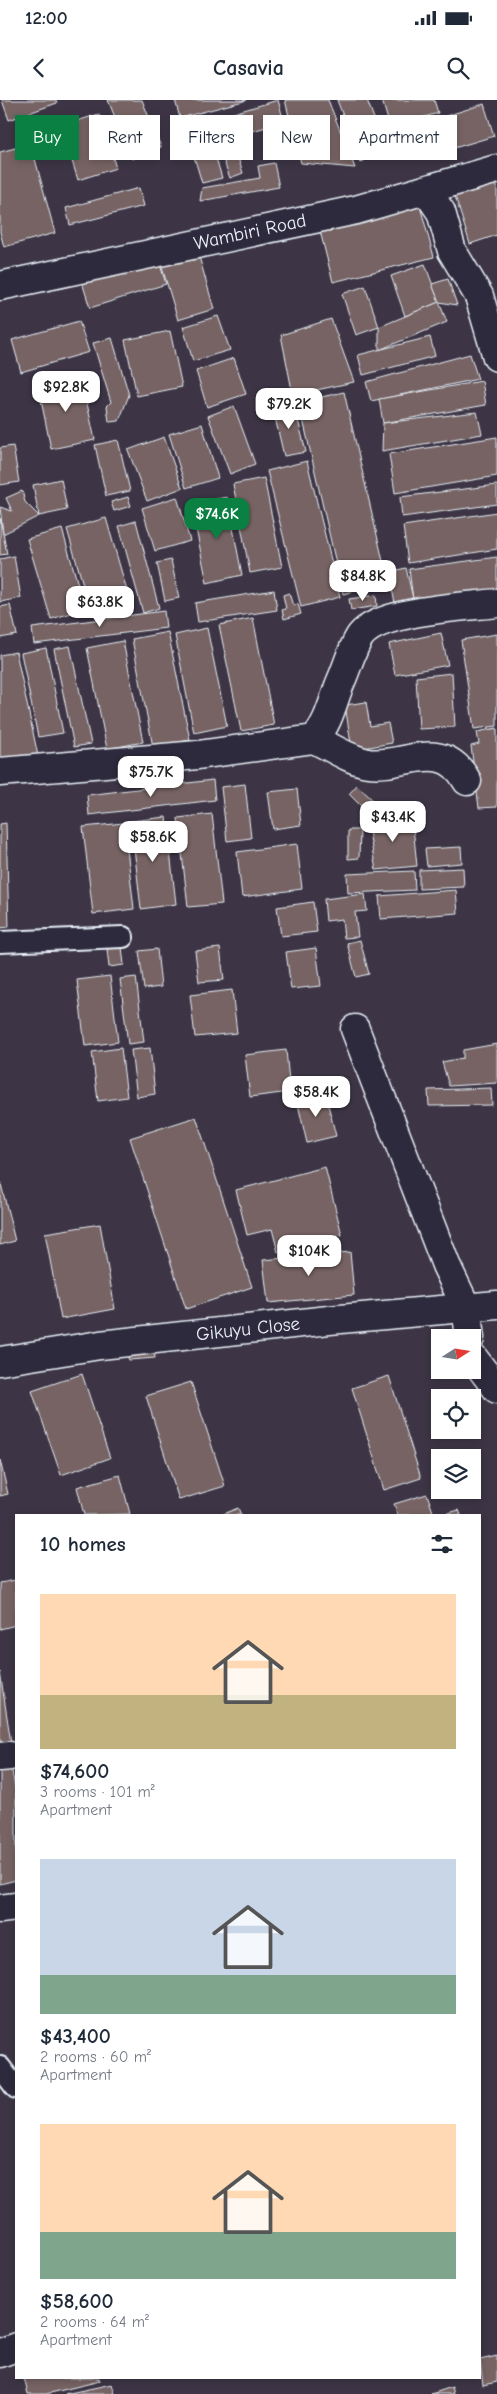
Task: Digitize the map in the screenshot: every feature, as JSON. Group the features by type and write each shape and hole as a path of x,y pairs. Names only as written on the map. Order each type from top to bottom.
{"street":[{"name":"Wambiri Road","path":"0,286 356,210 497,169"},
{"path":"426,190 441,212 452,251 479,296 497,357"},
{"path":"314,739 324,729 331,707 362,635 382,620 497,603"},
{"path":"0,772 198,755 314,739 364,763 374,764 424,756 442,758 460,767 467,781"},
{"path":"355,1029 442,1256 466,1307 469,1329"},
{"name":"Gikuyu Close","path":"0,1361 100,1345 497,1304"},
{"path":"481,1368 497,1389"},
{"path":"0,1909 15,1907"},
{"path":"0,2352 15,2347"}],"lane":[{"path":"0,942 123,937"},
{"path":"0,2068 15,2087"}],"building":[{"path":"2,100 56,100 57,103 23,115 15,115 15,118 9,120"},
{"path":"108,100 142,100 148,115 114,115"},
{"path":"175,100 247,100 191,115 179,115"},
{"path":"278,100 282,115 263,115 263,128 253,131 253,115 227,115"},
{"path":"285,100 328,100 340,130 340,160 352,160 355,168 301,163 300,160 330,160 330,115 289,115"},
{"path":"337,100 367,100 373,115 343,115"},
{"path":"382,100 434,100 438,113 431,115 386,115"},
{"path":"484,104 494,136 457,147 457,115 449,115"},
{"path":"89,117 89,160 113,160 116,168 78,180 72,160 79,160 79,120"},
{"path":"15,148 15,160 35,160 55,233 4,247 0,232 0,152"},
{"path":"195,160 217,160 222,178 202,183"},
{"path":"223,160 239,160 243,173 230,178"},
{"path":"274,163 279,187 200,201 202,188 260,178 258,166"},
{"path":"497,182 497,235 470,244 455,196"},
{"path":"139,188 144,206 70,225 66,208"},
{"path":"420,206 434,257 333,282 320,231"},
{"path":"198,253 214,309 178,320 161,264"},
{"path":"158,258 166,284 90,308 82,282"},
{"path":"425,264 439,302 405,316 391,276"},
{"path":"448,279 457,305 439,302 432,284"},
{"path":"365,286 379,327 356,335 342,294"},
{"path":"439,302 447,322 379,350 379,327"},
{"path":"218,316 230,350 193,361 183,327"},
{"path":"331,319 354,382 293,395 281,335"},
{"path":"79,321 89,352 21,372 12,340"},
{"path":"170,331 182,387 137,396 125,340"},
{"path":"430,337 435,356 363,375 358,355"},
{"path":"112,338 129,395 119,421 109,422 107,406 111,402 93,343"},
{"path":"470,354 478,379 371,401 366,382"},
{"path":"234,358 246,394 207,407 196,371"},
{"path":"81,376 95,440 51,449 38,385"},
{"path":"482,381 486,405 383,423 379,399"},
{"path":"344,392 388,583 343,594 299,402"},
{"path":"294,404 306,452 284,456 273,409"},
{"path":"234,406 255,464 230,474 208,416"},
{"path":"477,412 482,434 382,451 383,423"},
{"path":"202,424 218,478 186,488 169,434"},
{"path":"164,437 182,488 147,501 128,450"},
{"path":"497,437 497,476 395,493 389,454"},
{"path":"118,440 130,491 106,496 95,445"},
{"path":"13,446 19,482 0,485 0,448"},
{"path":"307,461 340,597 301,607 267,471"},
{"path":"264,478 282,567 250,573 233,484"},
{"path":"61,479 67,510 39,516 33,485"},
{"path":"497,485 497,504 402,517 400,497"},
{"path":"22,491 25,502 39,516 3,534 0,507 12,511 6,498"},
{"path":"128,497 131,506 114,511 111,502"},
{"path":"177,497 190,541 155,551 142,508"},
{"path":"227,497 242,575 207,583 191,504"},
{"path":"497,512 497,549 408,563 403,526"},
{"path":"0,518 7,554 0,555"},
{"path":"106,518 129,598 90,609 67,529"},
{"path":"136,521 159,608 143,613 119,526"},
{"path":"62,529 85,609 51,619 27,539"},
{"path":"14,556 21,598 0,602 0,559"},
{"path":"497,557 497,595 414,607 409,569"},
{"path":"171,560 179,598 165,601 157,563"},
{"path":"406,568 414,603 396,607 391,585 396,584 393,571"},
{"path":"274,590 277,610 198,622 195,603"},
{"path":"289,593 293,606 298,604 301,614 284,619 282,610 286,609 283,595"},
{"path":"376,595 377,606 351,610 349,599"},
{"path":"10,605 17,635 0,638 0,607"},
{"path":"164,611 166,628 34,644 32,628"},
{"path":"253,618 274,725 241,731 219,625"},
{"path":"207,628 227,726 194,733 175,635"},
{"path":"168,632 190,740 153,747 132,639"},
{"path":"441,633 448,665 395,675 389,644"},
{"path":"497,634 497,726 474,729 461,640"},
{"path":"123,641 143,742 107,749 87,648"},
{"path":"70,646 91,744 74,747 54,649"},
{"path":"46,648 63,733 38,737 21,653"},
{"path":"16,652 38,756 0,764 0,655"},
{"path":"452,673 455,727 419,729 416,677"},
{"path":"366,702 370,726 388,723 392,743 352,750 345,705"},
{"path":"497,728 497,807 479,808 471,746 479,744 477,732"},
{"path":"213,780 215,800 89,815 87,795"},
{"path":"245,784 251,838 227,841 221,787"},
{"path":"357,785 378,805 369,814 349,794"},
{"path":"297,789 301,825 273,829 268,792"},
{"path":"212,814 222,904 188,907 178,818"},
{"path":"166,817 176,904 141,909 131,821"},
{"path":"412,817 417,866 376,870 367,821"},
{"path":"6,823 9,927 0,928 0,824"},
{"path":"124,823 134,909 93,914 83,827"},
{"path":"348,830 360,830 359,858 348,859"},
{"path":"297,844 302,889 242,897 237,852"},
{"path":"461,847 462,863 427,866 425,849"},
{"path":"463,868 464,887 419,889 419,870"},
{"path":"414,871 415,890 348,893 347,874"},
{"path":"456,890 458,913 381,919 379,896"},
{"path":"365,894 367,911 355,912 358,937 344,938 342,919 326,921 324,899"},
{"path":"313,902 317,932 281,936 277,907"},
{"path":"360,940 369,974 356,977 347,943"},
{"path":"122,947 124,965 109,967 107,949"},
{"path":"220,948 224,980 199,982 195,951"},
{"path":"316,948 321,986 291,989 286,952"},
{"path":"157,949 161,987 144,989 139,951"},
{"path":"110,976 118,1042 85,1046 77,980"},
{"path":"136,977 144,1042 128,1044 120,979"},
{"path":"232,990 237,1033 195,1037 190,995"},
{"path":"497,1044 497,1083 449,1086 442,1062 463,1058 463,1050"},
{"path":"121,1048 127,1097 98,1101 92,1052"},
{"path":"150,1048 155,1094 137,1097 131,1050"},
{"path":"286,1050 290,1092 250,1097 245,1055"},
{"path":"491,1088 492,1105 429,1106 428,1090"},
{"path":"325,1093 336,1136 307,1143 297,1100"},
{"path":"196,1117 252,1287 186,1309 130,1138"},
{"path":"325,1167 342,1235 278,1252 272,1229 247,1235 236,1190"},
{"path":"0,1180 15,1241 0,1245"},
{"path":"100,1224 115,1309 61,1319 45,1233"},
{"path":"350,1252 354,1295 268,1303 263,1260"},
{"path":"154,1346 155,1358 129,1360 124,1349"},
{"path":"82,1374 110,1458 61,1475 32,1391"},
{"path":"389,1376 421,1478 384,1490 352,1388"},
{"path":"191,1382 225,1486 179,1500 146,1396"},
{"path":"0,1460 8,1494 0,1496"},
{"path":"120,1475 130,1514 84,1514 77,1487"},
{"path":"427,1494 434,1514 398,1514 394,1504"},
{"path":"238,1508 241,1514 223,1514"},
{"path":"459,1510 461,1514 445,1514"},
{"path":"15,1580 15,1625 0,1629 0,1583"},
{"path":"0,1672 11,1743 0,1745"},
{"path":"11,1765 15,1788 15,1880 0,1884 0,1767"},
{"path":"497,2356 497,2382 483,2385 481,2360"},
{"path":"24,2379 99,2379 100,2381 46,2394 28,2394"},
{"path":"112,2384 115,2394 65,2394"},
{"path":"452,2387 454,2394 431,2394"}]}
